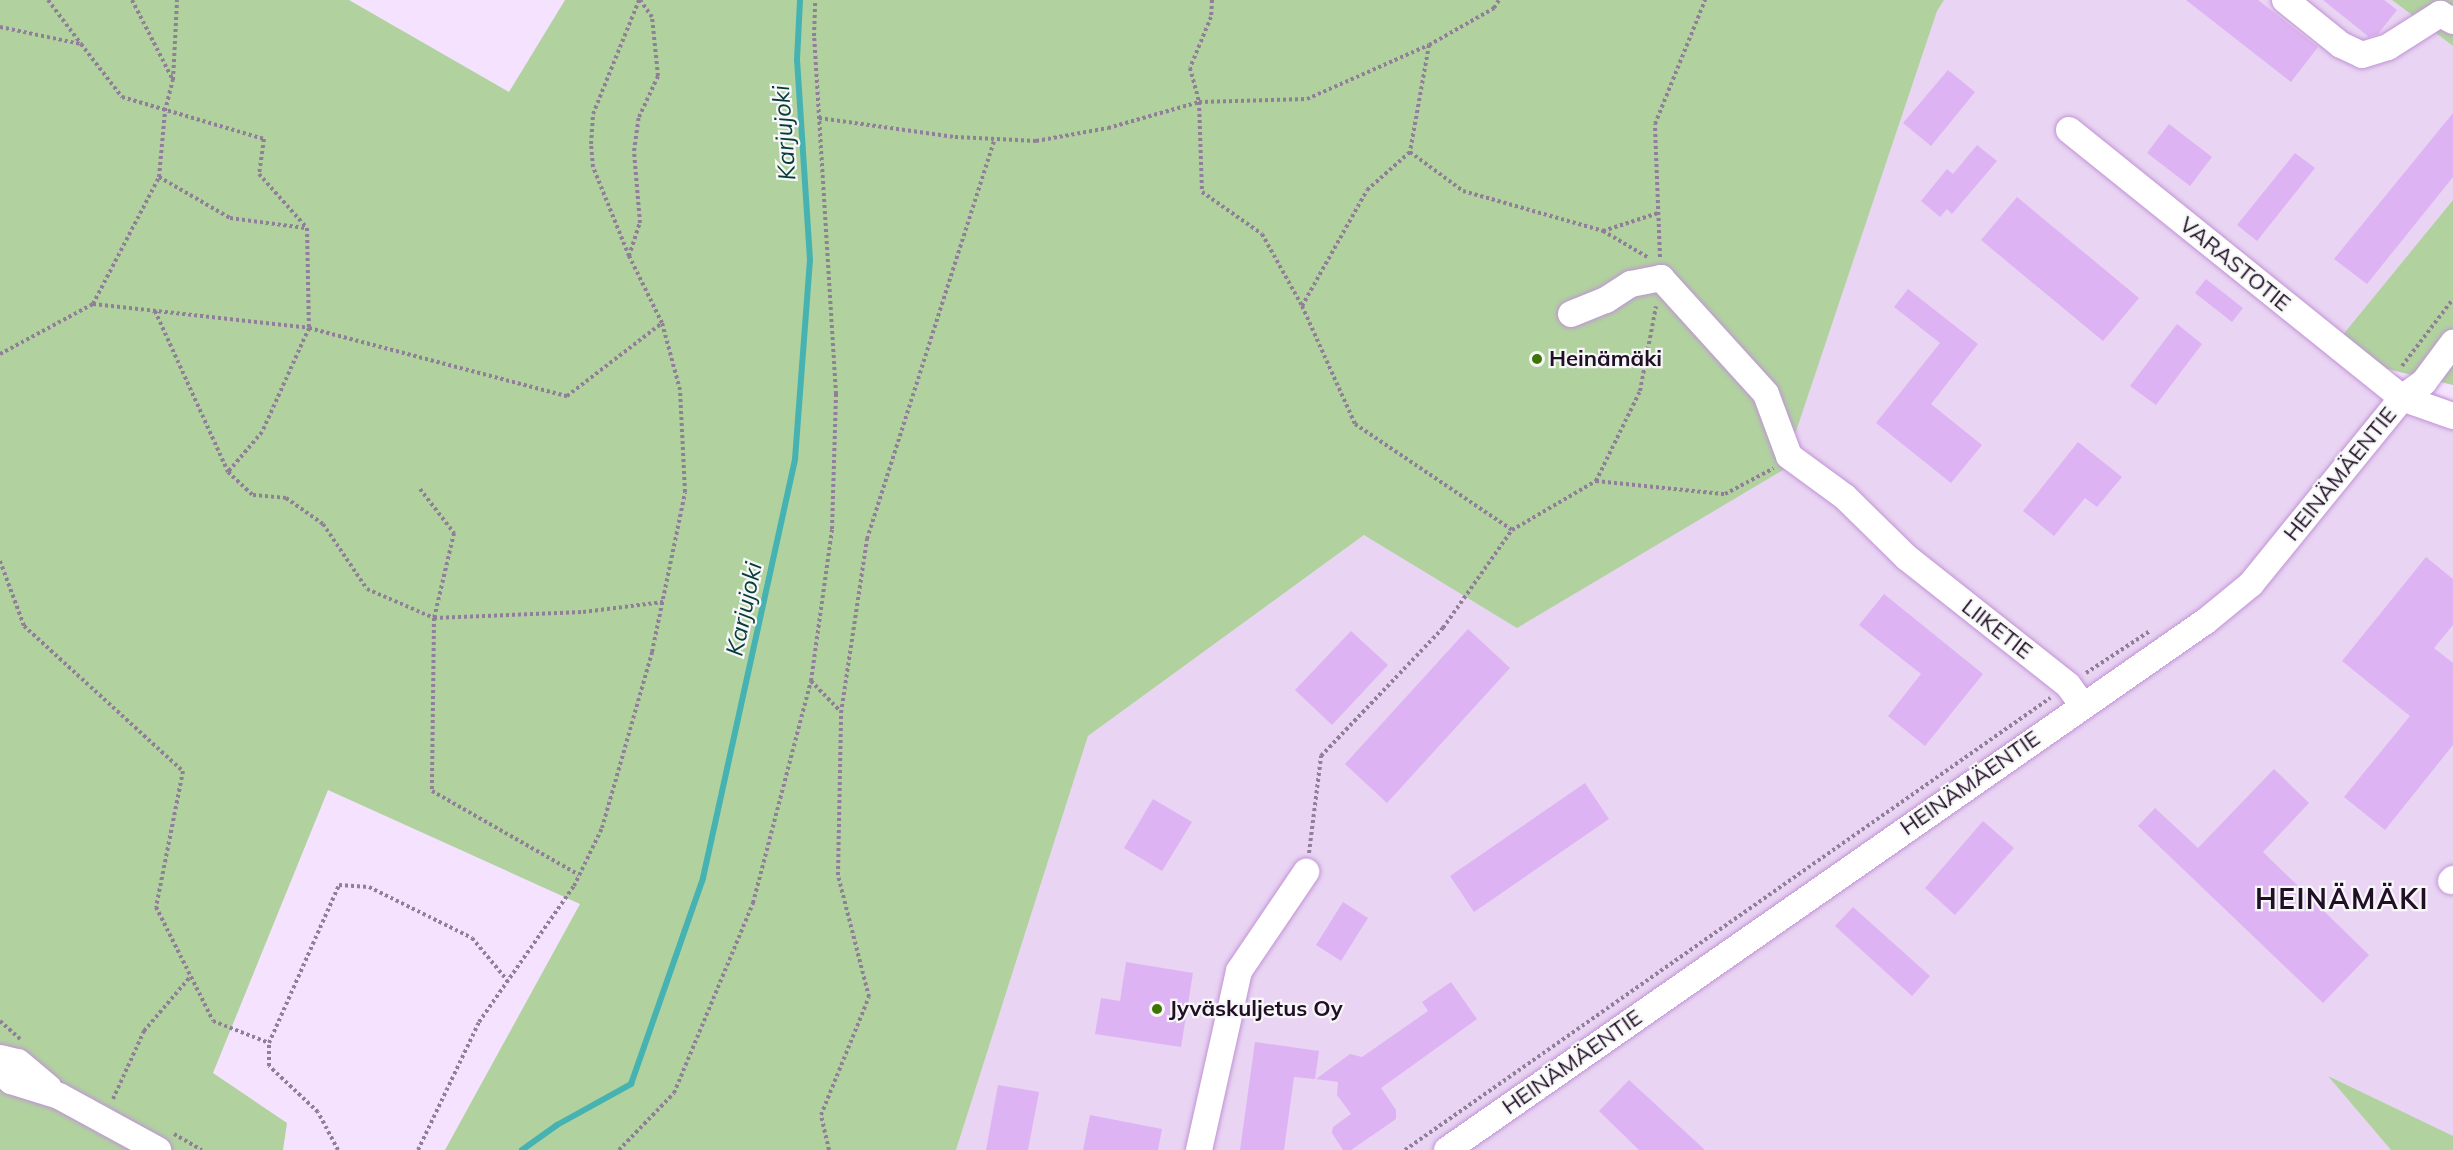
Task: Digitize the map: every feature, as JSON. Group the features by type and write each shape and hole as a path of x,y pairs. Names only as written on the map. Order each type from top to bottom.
{"street":[{"path":"2285,0 2341,45 2362,54 2388,47 2446,18"},
{"name":"VARASTOTIE","path":"2069,130 2392,391"},
{"path":"1571,314 1606,300 1631,284 1661,278 1766,394 1789,456"},
{"path":"2392,391 2424,382 2453,343"},
{"name":"HEINÄMÄENTIE","path":"1447,1150 2206,621 2251,584 2392,391 2453,416"},
{"name":"LIIKETIE","path":"1789,456 1845,497 1906,557 2068,685 2083,706"},
{"path":"1199,1150 1239,971 1306,872"},
{"path":"0,1058 18,1062 59,1096"},
{"path":"0,1071 11,1081 59,1096 165,1142"}],"path":[{"path":"48,0 122,97 264,139 259,174 307,228 309,328 262,432 228,472"},
{"path":"132,0 174,80"},
{"path":"0,354 93,304 159,177 165,111 174,80 177,0"},
{"path":"418,1150 479,1022 579,875 602,828 630,739 663,602 685,492 680,390 662,323 629,256 593,167 591,144 593,114 639,0"},
{"path":"629,256 640,223 634,151 639,117 658,75 652,17 639,0"},
{"path":"619,1150 674,1093 753,903 811,681 832,529 836,394 819,118 815,0"},
{"path":"1212,0 1211,17 1190,68 1199,102 1202,192 1262,234 1302,306 1354,424 1512,531 1443,627 1321,756 1306,872"},
{"path":"819,118 995,139 1036,141 1108,128 1199,102 1307,99 1429,45 1494,8 1499,0"},
{"path":"0,28 81,44"},
{"path":"1302,306 1366,190 1410,152 1429,45"},
{"path":"830,1150 821,1115 869,997 838,875 841,712 867,539 995,139"},
{"path":"1410,152 1463,191 1603,231 1660,264"},
{"path":"159,177 230,218 307,228"},
{"path":"1603,231 1658,213"},
{"path":"2392,391 2402,366 2453,299"},
{"path":"93,304 309,328 567,396 662,323"},
{"path":"155,311 228,472 253,495 286,498 323,524 367,589 434,618 583,612 663,602"},
{"path":"2402,366 2424,382"},
{"path":"1596,482 1725,494 1764,475 1789,456"},
{"path":"420,489 454,532 434,618 432,791 579,875"},
{"path":"0,561 24,626 183,771 156,907 213,1021 268,1043"},
{"path":"1405,1150 2068,685 2152,629"},
{"path":"811,681 841,712"},
{"path":"338,1150 318,1112 269,1066 268,1043 339,885 369,887 472,938 507,980"},
{"path":"113,1099 144,1031 191,976"},
{"path":"0,1021 24,1043"},
{"path":"103,1093 123,1105"},
{"path":"165,1142 202,1150"}],"shaded area":[{"path":"1944,0 2392,0 2453,46 2453,200 2341,337 2383,368 2453,401 2453,1150 956,1150 1088,736 1364,535"}],"green space":[{"path":"0,0 349,0 509,92 565,0 1944,0 1937,11 1783,470 1517,628 1364,535 1088,736 956,1150 445,1150 580,904 328,790 213,1073 287,1123 283,1150 0,1150"},
{"path":"2392,0 2453,0 2453,46"},
{"path":"2453,200 2453,385 2383,368 2341,337"},
{"path":"2328,1076 2453,1136 2453,1150 2391,1150"}],"building":[{"path":"2186,0 2258,0 2318,47 2291,82"},
{"path":"2323,0 2384,0 2397,10 2378,34 2369,37"},
{"path":"1948,70 1975,92 1931,146 1903,123"},
{"path":"2453,113 2453,177 2367,284 2334,259"},
{"path":"2169,124 2212,157 2190,186 2147,153"},
{"path":"1977,145 1997,161 1952,214 1947,209 1940,217 1921,201 1947,169 1953,174"},
{"path":"2295,153 2315,168 2257,241 2237,225"},
{"path":"2017,197 2139,298 2103,341 1981,240"},
{"path":"2206,279 2243,308 2232,322 2195,293"},
{"path":"1908,289 1978,344 1931,404 1982,445 1951,483 1876,423 1940,343 1894,307"},
{"path":"2177,324 2202,344 2156,405 2130,386"},
{"path":"2078,442 2122,477 2097,507 2085,498 2054,536 2023,511"},
{"path":"2426,557 2453,579 2453,625 2434,648 2453,663 2453,745 2385,830 2344,797 2410,716 2342,661"},
{"path":"1884,594 1983,674 1925,746 1888,716 1921,674 1859,625"},
{"path":"1468,629 1510,668 1387,803 1345,764"},
{"path":"1351,631 1388,665 1332,725 1295,690"},
{"path":"2274,769 2309,803 2263,852 2369,955 2323,1003 2138,826 2155,808 2198,848"},
{"path":"1585,783 1609,819 1474,912 1450,876"},
{"path":"1153,799 1192,822 1162,871 1124,848"},
{"path":"1983,821 2014,848 1955,915 1925,888"},
{"path":"1343,902 1368,918 1341,961 1316,945"},
{"path":"1853,907 1930,976 1912,996 1835,926"},
{"path":"1126,962 1193,973 1181,1047 1095,1034 1101,998 1120,1001"},
{"path":"1451,982 1477,1019 1381,1088 1396,1110 1396,1119 1351,1150 1343,1150 1332,1133 1333,1127 1351,1114 1337,1095 1338,1082 1316,1079 1350,1054 1362,1057 1428,1011 1422,1002"},
{"path":"1255,1042 1319,1051 1315,1079 1294,1077 1284,1150 1240,1150"},
{"path":"1629,1080 1705,1150 1639,1150 1599,1111"},
{"path":"998,1085 1039,1092 1028,1150 986,1150"},
{"path":"1090,1115 1162,1129 1158,1150 1083,1150"}],"waterway":[{"name":"Karjujoki","path":"522,1150 557,1125 631,1084 703,878 795,459 810,260 797,60 800,0"}],"place":[{"name":"Heinämäki","path":"1537,359"},
{"name":"Jyväskuljetus Oy","path":"1157,1009"}],"district":[{"name":"HEINÄMÄKI","path":"2342,899"}]}
